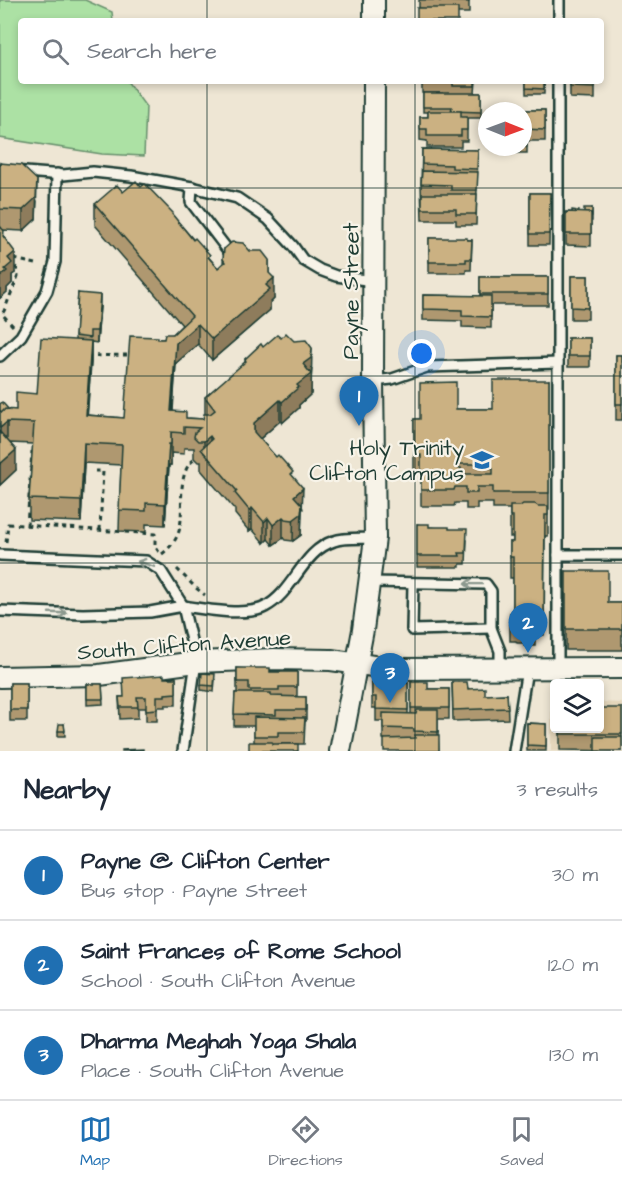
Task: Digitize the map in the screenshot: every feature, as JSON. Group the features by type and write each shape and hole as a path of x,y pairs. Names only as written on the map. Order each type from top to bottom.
{"street":[{"path":"374,0 374,18"},
{"name":"Payne Street","path":"340,751 363,630 375,538 374,84"},
{"name":"South Clifton Avenue","path":"0,677 99,675 196,662 274,659 331,660 394,669 622,668"}],"lane":[{"path":"559,0 559,18"},
{"path":"558,84 558,668"},
{"path":"0,170 57,174 93,172 131,176 237,198 268,219 303,260 336,276 374,281"},
{"path":"0,356 21,336 47,291 55,262 57,174"},
{"path":"192,187 191,202 230,253"},
{"path":"373,381 392,379 427,367 558,363"},
{"path":"0,611 83,614 150,612 183,606 249,612 265,607 284,592 318,548 335,540 375,538"},
{"path":"0,555 146,561 161,571 183,606 196,662 183,751"},
{"path":"558,555 622,555"},
{"path":"370,582 486,584 490,591 491,628 500,651 500,669"},
{"path":"413,583 412,630 491,628"},
{"path":"514,751 527,669"}],"path":[{"path":"21,336 2,314 18,276 13,257 54,268"},
{"path":"83,356 127,355"},
{"path":"27,526 32,450"},
{"path":"0,543 7,541 8,524 155,534 155,546 164,556 180,529 184,474 195,459"},
{"path":"95,471 103,471 100,530"},
{"path":"175,567 205,595"}],"shaded area":[{"path":"604,702 622,703 622,751 551,751 551,733 604,733"}],"green space":[{"path":"0,0 85,0 112,12 113,18 18,18 18,84 129,84 146,107 144,156 102,154 0,138"}],"building":[{"path":"469,0 469,2 440,1"},
{"path":"417,8 458,8 458,18 417,18"},
{"path":"453,84 475,84 475,86 453,86"},
{"path":"526,84 544,84 544,89 526,88"},
{"path":"570,84 595,84 595,88 570,87"},
{"path":"423,93 481,93 478,112 451,111 452,107 423,107"},
{"path":"532,110 545,110 545,130 532,129"},
{"path":"428,111 461,111 461,117 467,117 467,130 461,130 461,136 427,136 427,129 420,129 420,117 428,117"},
{"path":"422,149 478,150 477,169 422,164"},
{"path":"0,163 21,165 37,180 36,198 23,210 0,209"},
{"path":"422,171 478,172 477,190 451,190 451,185 421,184"},
{"path":"136,181 141,187 145,184 173,213 193,240 195,238 210,255 208,257 218,268 225,262 224,249 232,242 243,243 250,251 262,251 269,260 269,273 274,278 266,285 270,289 212,339 198,324 176,343 171,411 186,412 186,418 203,419 204,414 210,414 215,410 205,397 246,361 245,359 261,344 263,347 277,335 281,338 286,333 294,341 306,340 312,348 311,358 303,364 311,374 297,385 299,387 282,402 280,400 254,423 254,432 293,472 291,474 303,488 294,496 302,505 301,514 293,520 283,517 273,525 268,518 264,522 252,508 249,510 235,493 237,491 201,449 212,439 210,436 204,441 198,441 194,437 195,432 200,428 184,427 184,433 171,432 165,504 146,503 146,511 119,510 122,445 84,443 81,501 29,499 34,423 7,422 0,428 0,410 2,412 5,409 16,410 16,392 37,394 41,338 91,341 86,415 124,418 130,336 164,339 165,334 173,334 192,316 95,204 117,185 123,192"},
{"path":"530,193 550,193 549,234 530,234"},
{"path":"422,194 477,194 476,214 456,214 456,209 422,209"},
{"path":"584,208 592,208 592,216 591,213 584,213"},
{"path":"566,212 591,213 591,234 566,234"},
{"path":"0,226 4,231 3,236 15,252 8,258 12,263 0,277"},
{"path":"429,238 472,240 471,259 466,259 466,262 429,262"},
{"path":"571,276 588,276 588,308 571,307"},
{"path":"480,277 548,277 548,294 480,294"},
{"path":"78,293 100,295 97,331 90,331 90,338 75,336"},
{"path":"423,295 491,296 491,317 462,316 462,310 423,309"},
{"path":"568,338 590,338 590,356 568,356"},
{"path":"616,355 622,355 622,404 616,404"},
{"name":"Holy Trinity Clifton Campus","path":"493,380 549,380 549,493 493,493 493,487 477,487 477,493 466,493 466,487 455,487 454,490 421,490 421,455 414,455 414,419 420,419 420,383 456,382 456,409 493,409","holes":["457,464 483,464 483,467 493,468 493,474 460,474 461,468 457,467"]},
{"path":"2,402 9,410 5,409 2,412 0,410"},
{"path":"0,432 16,450 0,464"},
{"path":"523,504 548,506 548,515 545,515 544,614 535,614 535,626 524,626 524,620 517,622 510,620 510,613 513,613 513,557 510,557 510,542 513,542 513,516 510,516 510,506"},
{"path":"417,524 467,529 466,553 459,553 460,556 417,556"},
{"path":"566,571 608,571 608,603 622,603 622,629 566,629"},
{"path":"237,668 270,668 270,672 297,672 297,687 279,687 279,690 249,690 249,682 237,682"},
{"path":"202,673 215,674 214,686 201,685"},
{"path":"164,675 164,678 176,678 176,693 157,696 157,709 146,710 146,697 137,697 138,707 120,707 119,697 124,697 123,678"},
{"path":"372,682 408,683 408,710 376,709 376,697 372,697"},
{"path":"411,682 428,682 428,689 449,689 449,708 411,708"},
{"path":"452,682 467,682 468,689 485,688 485,695 507,694 508,708 453,710"},
{"path":"10,683 27,683 27,710 10,710"},
{"path":"87,684 102,684 103,699 87,699"},
{"path":"235,693 271,693 271,696 306,697 306,710 276,710 276,715 234,714"},
{"path":"604,708 622,708 622,734 560,734 604,733"},
{"path":"417,710 438,710 438,732 383,728 383,713 416,714"},
{"path":"254,717 305,718 304,732 278,732 278,736 254,736"},
{"path":"527,723 546,724 546,746 527,745"},
{"path":"59,724 64,724 65,731 58,731"},
{"path":"415,735 439,735 439,751 384,751 384,739 415,738"},
{"path":"595,737 622,737 622,751 595,751"},
{"path":"249,742 298,744 298,751 249,751"},
{"path":"143,749 143,751 122,751 122,750"}],"place":[{"name":"Payne @ Clifton Center","path":"359,426"},
{"name":"Holy Trinity Clifton Campus","path":"482,460"},
{"name":"Saint Frances of Rome School","path":"528,653"},
{"name":"Dharma Meghah Yoga Shala","path":"390,703"}]}
